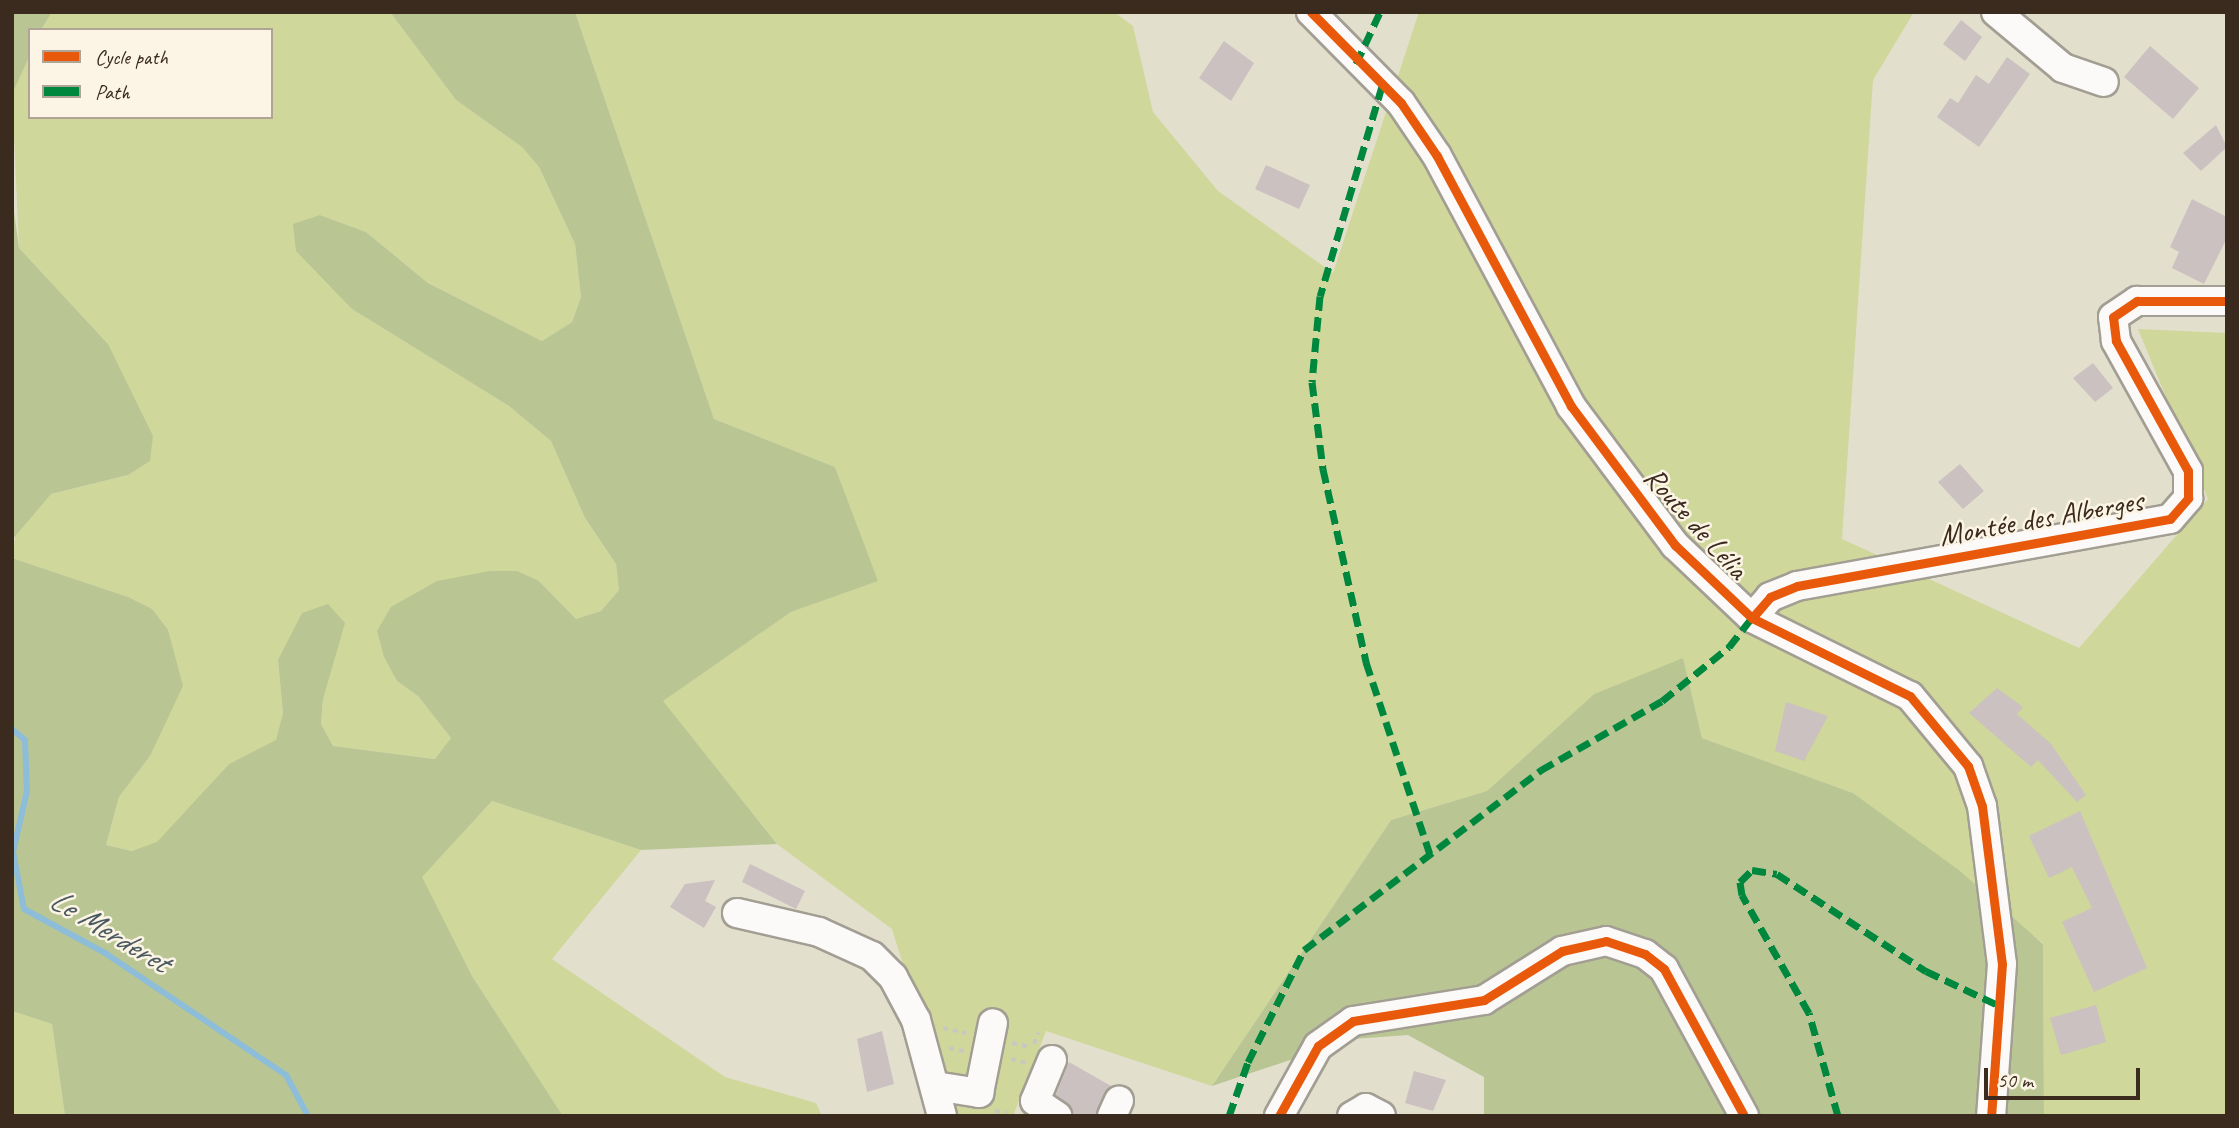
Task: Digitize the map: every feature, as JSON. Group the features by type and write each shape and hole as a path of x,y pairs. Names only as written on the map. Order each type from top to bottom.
{"street":[{"name":"Route de Lélia","path":"1311,12 1401,103 1437,156 1571,406 1632,491 1701,573 1752,618 1910,696 1968,766 1982,806 2002,964 1991,1116"},
{"path":"1996,12 2063,68 2104,82"},
{"name":"Montée des Alberges","path":"1752,618 1770,597 1797,586 2170,519 2188,498 2188,471 2116,341 2113,317 2137,300 2227,301"},
{"path":"737,913 819,932 872,956 906,998 942,1116"},
{"path":"1279,1116 1318,1046 1353,1021 1484,1000 1562,951 1606,941 1645,954 1664,969 1744,1116"},
{"path":"935,1086 979,1093 993,1023"},
{"path":"1052,1060 1035,1101 1057,1116"},
{"path":"1352,1116 1366,1108 1381,1116"}],"path":[{"path":"1023,1071 1038,1032"},
{"path":"1006,1116 1010,1106"}],"green space":[{"path":"12,12 52,12 42,28 28,28 28,59 12,94"},
{"path":"52,12 390,12 456,100 522,147 539,167 575,244 581,297 572,322 542,341 428,283 366,232 320,215 352,309 509,406 551,441 585,518 616,564 619,590 601,611 576,619 539,581 377,631 397,681 418,696 451,738 436,759 333,746 321,724 323,699 278,660 283,713 276,741 229,764 157,843 132,851 106,845 119,797 150,756 128,597 12,558 16,531 51,494 128,475 108,344 19,248 12,92 28,59 28,119 273,119 273,28 42,28"},
{"path":"390,12 575,12 714,419 835,467 878,581 791,612 663,701 777,844 641,850 492,801 422,877 472,976 563,1116 65,1116 52,1024 12,1011 12,558 128,597 152,609 168,630 183,686 150,756 119,797 106,845 132,851 157,842 229,764 276,740 283,713 278,660 302,613 328,604 345,623 323,699 321,724 333,746 435,759 451,738 418,696 397,681 384,657 377,631 391,607 437,581 490,571 517,571 539,581 576,619 601,611 619,590 616,564 585,518 551,441 509,406 352,309 296,251 293,224 320,215 366,232 428,283 542,341 572,322 581,297 575,244 539,167 522,147 456,100"},
{"path":"575,12 1114,12 1133,26 1153,112 1218,191 1333,273 1419,12 1914,12 1873,80 1842,539 2079,648 2208,499 2138,329 2227,333 2227,1116 2044,1116 2043,943 1853,793 1702,738 1683,659 1594,694 1487,791 1391,820 1212,1086 1046,1031 1013,1116 950,1116 892,929 777,844 662,701 791,612 877,581 835,467 714,419"},
{"path":"12,197 19,248 108,344 153,436 150,461 128,475 51,494 12,540"},
{"path":"1683,658 1702,738 1853,793 1960,871 2043,944 2044,1116 1484,1116 1484,1077 1408,1035 1353,1039 1212,1086 1391,820 1487,791 1594,694"},
{"path":"492,801 641,850 552,959 725,1077 816,1103 822,1116 563,1116 472,976 421,877"},
{"path":"12,1011 52,1024 65,1116 12,1116"}],"building":[{"path":"1961,20 1982,37 1965,61 1943,44"},
{"path":"1224,41 1254,63 1231,101 1199,78"},
{"path":"2150,46 2199,88 2173,119 2124,77"},
{"path":"2007,57 2030,74 1979,147 1937,117 1950,98 1958,103 1976,75 1989,84"},
{"path":"2216,125 2227,147 2201,171 2183,153"},
{"path":"1266,165 1310,185 1299,209 1255,189"},
{"path":"2192,199 2227,217 2227,238 2204,284 2172,268 2179,252 2170,247"},
{"path":"2093,363 2113,388 2095,402 2073,378"},
{"path":"1960,464 1984,491 1963,509 1938,482"},
{"path":"1997,688 2023,707 2017,714 2051,744 2086,795 2077,802 2038,760 2031,767 1969,713"},
{"path":"1786,702 1828,716 1804,761 1775,751"},
{"path":"2080,811 2147,968 2094,992 2062,922 2092,908 2072,867 2049,878 2029,836"},
{"path":"750,864 805,891 796,909 742,882"},
{"path":"715,880 705,901 716,907 704,928 670,907 685,884"},
{"path":"2096,1005 2106,1042 2061,1055 2050,1018"},
{"path":"882,1031 894,1084 867,1092 857,1039"},
{"path":"1069,1062 1111,1086 1096,1116 1074,1116 1056,1095"},
{"path":"1414,1071 1446,1080 1433,1111 1405,1103"}],"waterway":[{"name":"Le Merderet","path":"12,729 25,740 27,791 13,852 24,909 105,953 286,1075 308,1116"}],"marked path":[{"path":"1356,64 1380,12"},
{"path":"1382,86 1320,296 1312,382 1323,469 1366,662 1430,854"},
{"path":"1229,1116 1248,1062 1304,950 1541,770 1662,701 1729,647 1752,618"},
{"path":"1838,1116 1809,1013 1742,895 1740,882 1752,870 1777,874 1926,971 2002,1007"}],"cycle path":[{"path":"1311,12 1401,103 1437,156 1571,406 1675,545 1752,618 1910,696 1968,766 1982,806 2002,964 1991,1116"},
{"path":"1752,618 1770,597 1797,586 2170,519 2188,498 2188,471 2116,341 2113,317 2137,301 2227,301"},
{"path":"1279,1116 1318,1046 1353,1021 1484,1000 1562,951 1606,941 1645,954 1664,969 1744,1116"}]}
